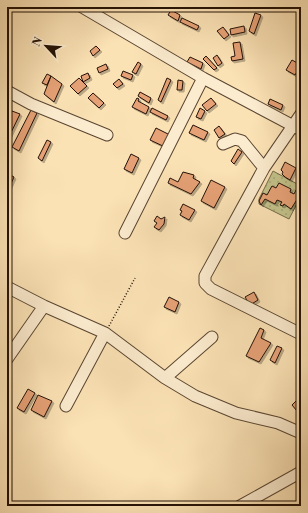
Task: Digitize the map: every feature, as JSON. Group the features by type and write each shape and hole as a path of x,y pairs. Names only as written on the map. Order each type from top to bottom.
{"street":[{"path":"82,7 203,78 298,128"},
{"path":"125,233 203,78"},
{"path":"7,91 31,104 107,135"},
{"path":"301,114 298,128 264,168 205,276 205,283 211,289 301,334"},
{"path":"223,144 235,139 242,141 264,168"},
{"path":"7,287 44,306 105,333 166,378 195,396 236,413 278,423 301,433"},
{"path":"7,359 44,306"},
{"path":"66,406 105,333"},
{"path":"166,378 212,337"},
{"path":"240,506 301,472"}],"path":[{"path":"105,333 135,278"}],"shaded area":[{"path":"273,171 301,186 301,196 289,219 259,204 259,199"}],"building":[{"path":"171,10 180,15 178,21 168,15"},
{"path":"255,13 261,15 254,34 249,31"},
{"path":"182,18 199,26 197,30 180,22"},
{"path":"244,26 245,32 231,35 230,29"},
{"path":"223,27 229,35 224,39 217,31"},
{"path":"240,42 243,59 232,61 231,57 235,56 233,43"},
{"path":"96,46 100,50 93,56 90,51"},
{"path":"217,55 222,63 218,66 213,58"},
{"path":"206,56 217,68 214,70 203,59"},
{"path":"190,57 203,63 201,69 187,62"},
{"path":"292,60 301,65 295,75 286,70"},
{"path":"138,62 141,64 136,74 132,72"},
{"path":"106,64 108,69 99,73 97,68"},
{"path":"123,71 133,75 131,80 121,76"},
{"path":"88,73 90,78 83,82 81,76"},
{"path":"47,74 51,76 47,85 42,83"},
{"path":"51,76 62,84 54,102 44,94"},
{"path":"79,78 87,86 78,94 70,86"},
{"path":"167,78 171,80 161,102 158,100"},
{"path":"119,79 123,84 117,88 113,84"},
{"path":"178,80 183,81 182,90 177,90"},
{"path":"140,92 151,98 149,103 138,96"},
{"path":"93,93 104,103 99,108 88,98"},
{"path":"137,98 139,99 138,101 149,107 146,114 132,107"},
{"path":"211,98 216,104 207,111 202,105"},
{"path":"270,99 283,105 281,110 268,104"},
{"path":"152,108 168,116 166,120 150,112"},
{"path":"200,108 205,111 201,119 196,117"},
{"path":"31,110 37,113 19,151 12,147"},
{"path":"12,111 20,114 7,141 7,122"},
{"path":"193,125 208,132 204,140 189,133"},
{"path":"219,126 225,134 219,138 214,130"},
{"path":"156,128 170,135 165,147 150,140"},
{"path":"47,140 51,142 42,161 38,158"},
{"path":"238,149 242,152 234,164 231,161"},
{"path":"131,154 139,158 132,173 124,169"},
{"path":"285,162 296,168 290,180 282,174 283,172 281,170"},
{"path":"183,172 194,175 193,178 200,182 191,194 168,183 170,178 178,182"},
{"path":"9,174 14,177 9,188 7,187"},
{"path":"211,180 225,187 214,208 201,201"},
{"path":"279,183 291,189 290,192 294,194 296,190 301,193 291,209 284,204 283,206 280,205 282,202 277,200 275,204 265,199 261,205 259,201 263,193 267,195 272,186 276,188"},
{"path":"183,204 195,210 189,220 180,215 182,211 180,210"},
{"path":"157,216 161,219 165,217 164,224 159,230 154,227 157,223 154,221"},
{"path":"254,292 258,300 250,305 245,297"},
{"path":"169,297 179,302 175,312 164,307"},
{"path":"260,328 264,330 261,338 271,343 259,362 246,356"},
{"path":"277,346 282,348 275,363 270,360"},
{"path":"28,389 35,393 24,412 17,408"},
{"path":"38,395 52,401 44,417 31,410"},
{"path":"301,396 301,407 297,411 292,405"}]}
